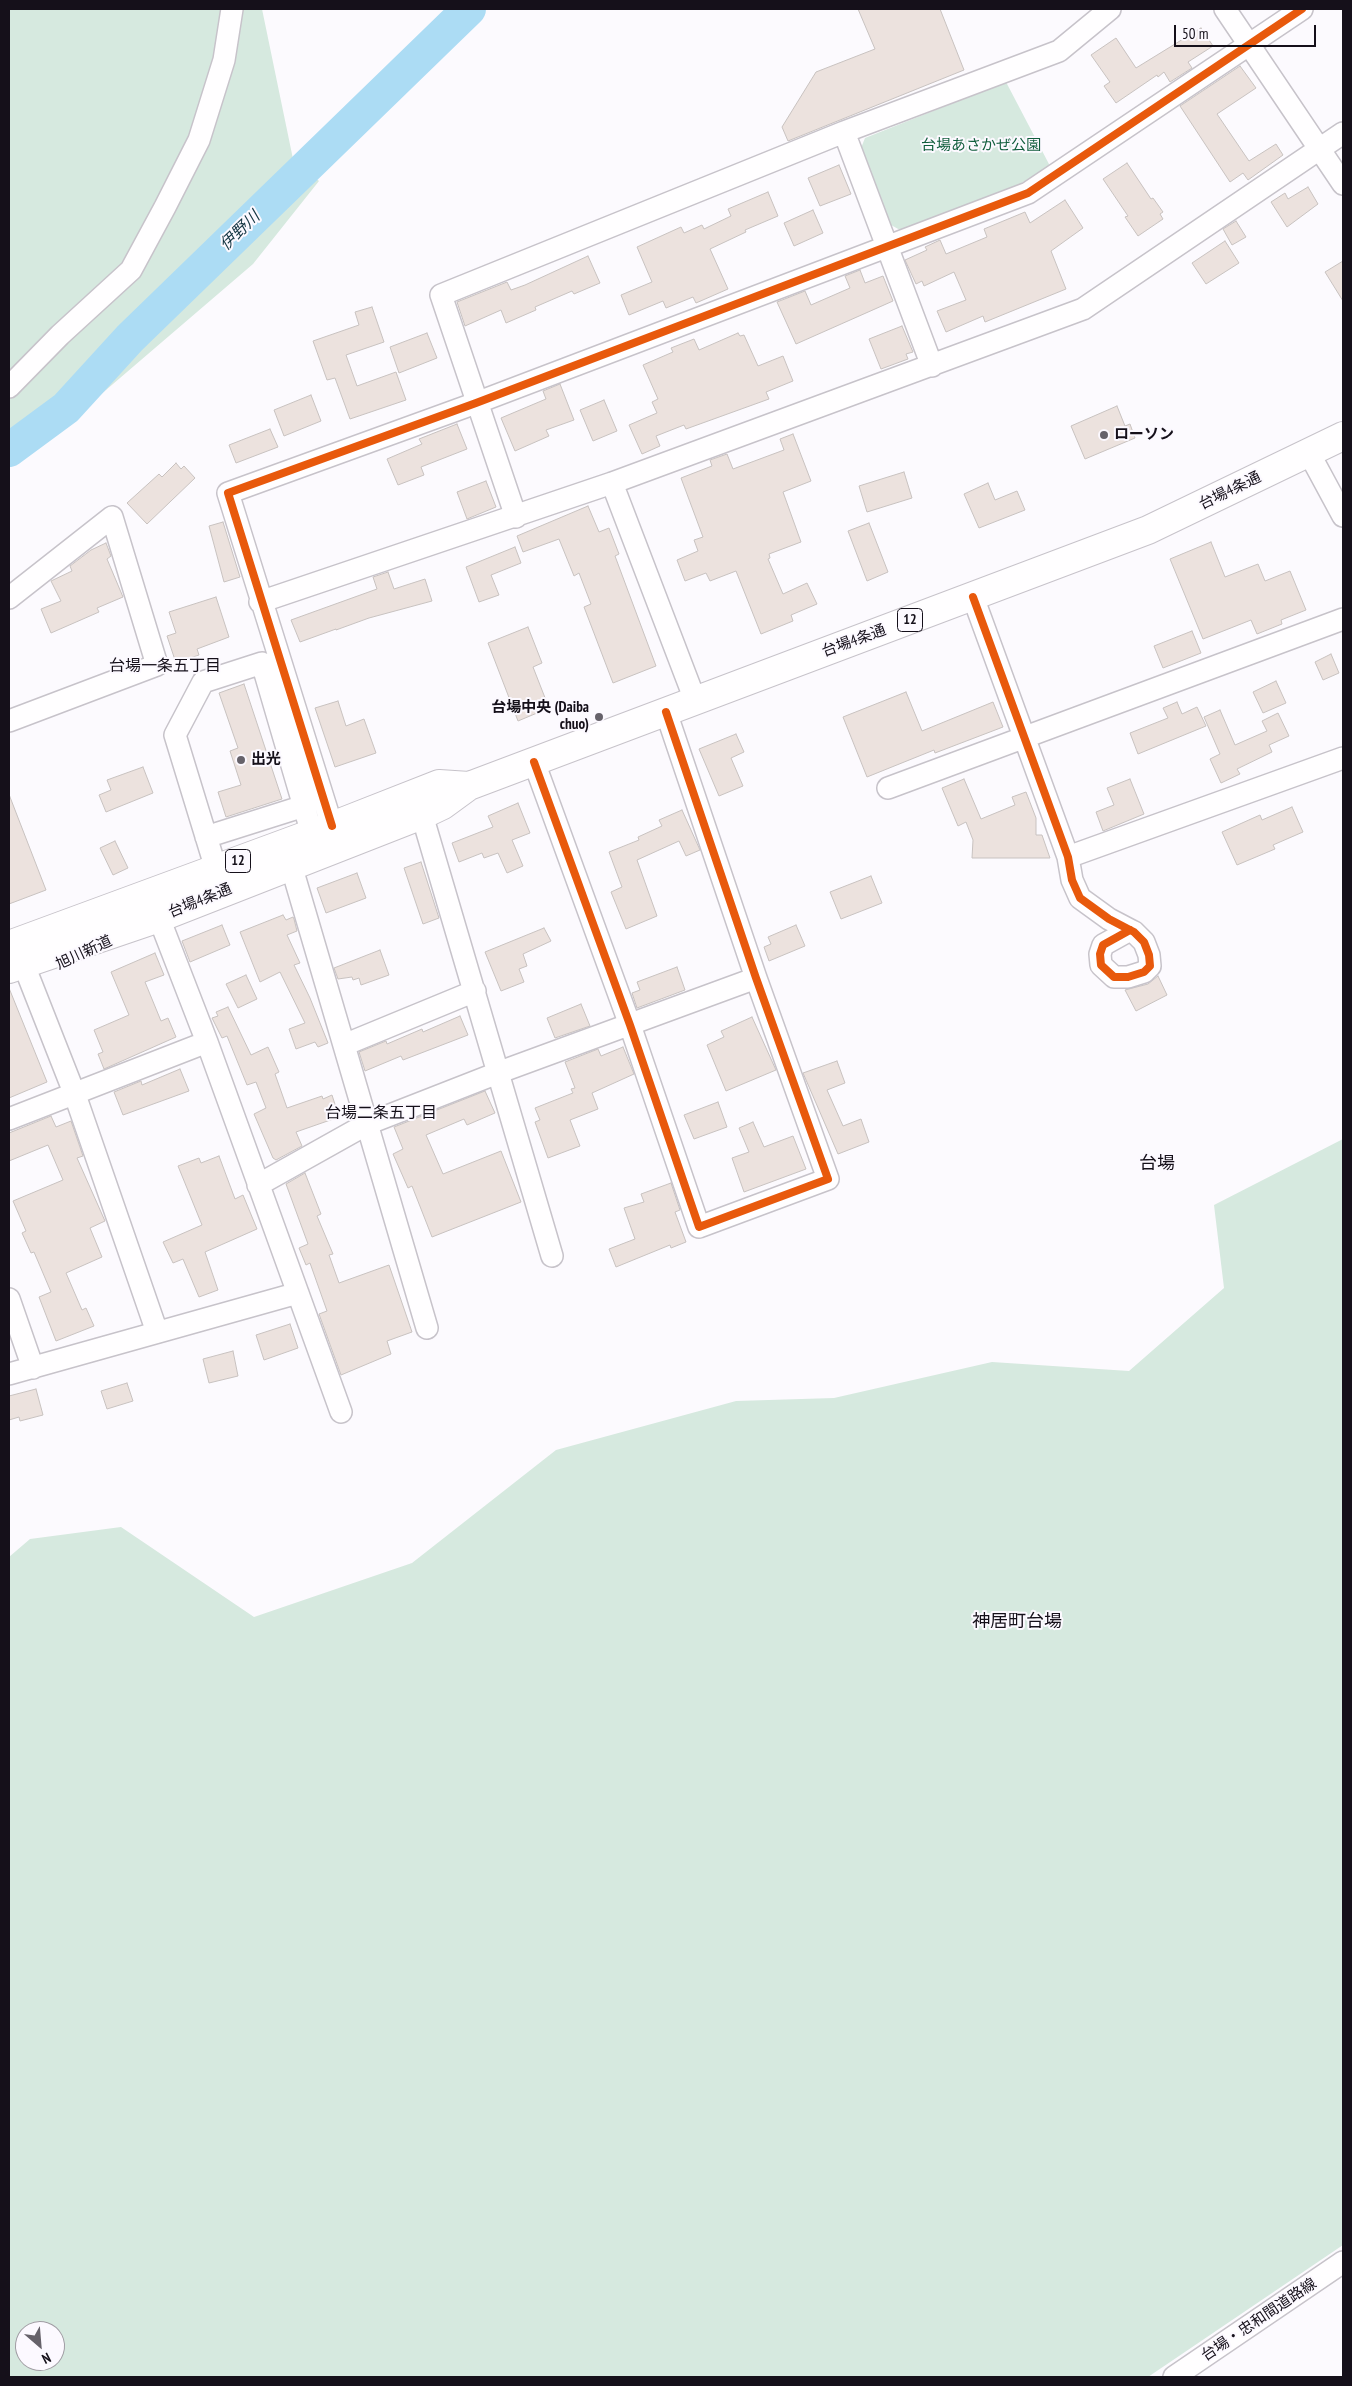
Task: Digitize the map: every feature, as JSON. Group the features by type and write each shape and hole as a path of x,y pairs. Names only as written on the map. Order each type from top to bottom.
{"highway":[{"name":"台場4条通","path":"16,978 291,865 422,815 443,805 468,786 1148,530 1343,436"},
{"name":"台場4条通","path":"9,945 322,830 439,784 468,786"}],"street":[{"path":"9,388 60,335 131,270 198,140 224,60 232,9"},
{"path":"516,517 441,295 844,132 1059,51 1110,9"},
{"path":"1225,9 1343,184"},
{"path":"322,830 260,602 228,493 476,403 1028,193 1302,9"},
{"path":"844,132 886,248 932,366"},
{"path":"260,602 612,483 1083,309 1343,133"},
{"path":"1309,453 1343,516"},
{"path":"612,483 695,700"},
{"path":"9,598 112,517 156,665 9,721"},
{"path":"974,597 1068,857 1072,880 1080,898 1130,930"},
{"path":"888,788 1343,618"},
{"path":"216,869 175,735 203,682 262,663 304,806 322,830"},
{"path":"534,762 630,1025 699,1227 828,1179 756,978 666,712"},
{"path":"1068,857 1343,758"},
{"path":"206,837 304,806"},
{"path":"422,815 500,1072 552,1256"},
{"path":"291,865 427,1328"},
{"path":"159,918 207,1042 341,1412"},
{"path":"16,978 75,1095 157,1332"},
{"path":"258,1185 367,1124 500,1072 756,978"},
{"path":"344,1045 474,991"},
{"path":"9,1119 75,1095 207,1042"},
{"path":"9,1374 298,1292"},
{"path":"9,1298 33,1368"},
{"name":"台場・忠和間道路線","path":"1174,2377 1343,2262"}],"green space":[{"path":"9,9 262,9 293,159 319,181 253,264 50,438 9,459"},
{"name":"台場あさかぜ公園","path":"1006,82 1050,166 1018,185 900,230 891,225 861,148 865,138"},
{"path":"1343,1139 1343,2245 1148,2377 9,2377 9,1557 30,1539 121,1527 254,1617 412,1563 556,1450 736,1401 834,1398 992,1362 1129,1371 1224,1288 1214,1205"}],"building":[{"path":"858,9 940,9 964,70 788,141 782,127 816,72 875,49"},
{"path":"1201,28 1213,46 1188,62 1192,68 1170,82 1164,72 1158,77 1157,75 1116,103 1104,86 1110,82 1091,55 1116,38 1136,68"},
{"path":"1240,66 1256,88 1217,114 1249,161 1276,144 1283,155 1248,180 1243,173 1230,182 1180,106"},
{"path":"1127,163 1151,199 1153,198 1163,212 1160,214 1163,219 1138,236 1125,217 1128,216 1103,179"},
{"path":"839,165 851,194 820,206 808,178"},
{"path":"1308,187 1318,204 1287,227 1271,202 1285,193 1288,199"},
{"path":"768,192 778,216 745,230 746,232 710,249 728,289 696,303 693,297 666,308 663,301 629,315 621,295 652,282 637,247 681,227 684,233 702,225 704,229 731,216 728,209"},
{"path":"1065,200 1083,228 1051,251 1066,289 985,322 983,316 946,332 937,311 966,300 954,272 924,286 922,281 916,284 905,260 927,250 925,247 940,240 946,254 987,237 984,229 1025,212 1030,223"},
{"path":"813,210 823,233 794,246 784,223"},
{"path":"1236,221 1246,237 1232,245 1223,229"},
{"path":"1225,241 1239,263 1206,284 1192,263"},
{"path":"588,256 600,283 574,294 572,291 535,307 536,310 506,323 501,310 465,326 457,302 507,282 511,290"},
{"path":"1343,261 1343,301 1325,272"},
{"path":"860,270 865,283 883,276 893,301 796,344 777,302 805,291 811,305 850,288 845,276"},
{"path":"372,307 384,342 346,355 357,386 396,372 406,400 350,419 335,378 327,380 313,341 359,325 355,312"},
{"path":"902,326 913,352 906,354 908,359 881,369 869,339"},
{"path":"427,333 437,358 399,373 390,347"},
{"path":"738,333 740,336 744,335 758,366 783,356 793,381 766,392 769,399 686,429 684,425 656,436 660,446 642,454 629,425 657,413 652,402 658,399 643,365 673,352 671,348 694,339 699,350"},
{"path":"560,384 574,420 546,430 549,436 515,451 501,418 546,399 543,391"},
{"path":"311,395 321,421 284,436 274,410"},
{"path":"604,400 617,431 593,441 580,410"},
{"path":"1117,406 1125,426 1130,424 1135,438 1085,459 1071,426"},
{"path":"457,424 467,449 421,467 424,475 398,485 387,459 422,444 419,439"},
{"path":"270,429 278,447 236,463 229,445"},
{"path":"793,434 811,481 783,492 801,542 769,554 770,558 768,559 783,594 807,583 817,604 791,615 793,621 761,634 736,571 710,581 706,573 685,581 677,560 698,551 694,540 703,537 681,478 712,466 710,460 727,454 733,469 784,450 780,439"},
{"path":"176,463 181,469 184,466 195,478 147,524 127,503 159,474 162,477"},
{"path":"904,472 912,498 867,512 859,486"},
{"path":"486,481 496,507 467,519 457,492"},
{"path":"988,483 995,500 1017,491 1025,510 979,528 964,494"},
{"path":"588,506 599,532 609,528 619,554 615,556 656,666 613,683 584,607 591,604 579,573 574,576 559,539 523,552 517,536"},
{"path":"223,522 240,577 224,582 209,526"},
{"path":"869,523 888,572 867,581 848,531"},
{"path":"1211,542 1225,577 1258,564 1265,581 1290,571 1306,610 1281,620 1282,624 1257,634 1251,620 1203,639 1170,559"},
{"path":"106,543 111,556 107,559 123,597 97,608 99,612 51,633 41,609 61,601 51,581 72,571 70,566 91,550"},
{"path":"515,547 521,563 491,575 499,595 479,602 466,567"},
{"path":"388,572 394,589 425,579 432,601 369,618 300,642 291,620 377,589 373,577"},
{"path":"216,597 229,637 197,649 199,655 176,663 167,636 176,633 169,612"},
{"path":"528,627 542,663 533,667 549,708 518,721 488,643"},
{"path":"1192,631 1201,653 1163,668 1154,646"},
{"path":"1331,654 1339,673 1323,680 1315,662"},
{"path":"1276,681 1286,703 1263,713 1253,692"},
{"path":"244,684 282,799 226,817 218,792 241,785 230,751 238,748 219,693"},
{"path":"906,692 922,731 993,702 1003,727 935,753 934,750 867,777 843,717"},
{"path":"338,701 346,726 364,719 376,753 335,767 315,708"},
{"path":"1177,702 1182,714 1197,707 1206,726 1138,754 1130,733 1168,718 1163,708"},
{"path":"1220,710 1235,745 1267,731 1262,721 1278,713 1289,736 1269,745 1272,752 1237,769 1240,774 1221,783 1210,759 1220,754 1204,717"},
{"path":"736,734 744,752 731,758 743,786 719,796 699,749"},
{"path":"143,767 153,793 106,812 99,795 111,790 107,780"},
{"path":"964,779 981,819 1015,805 1012,797 1026,792 1036,818 1036,835 1042,835 1050,858 972,858 973,840 966,822 958,826 942,788"},
{"path":"1130,779 1144,814 1103,831 1096,812 1114,805 1107,788"},
{"path":"9,798 46,890 9,904"},
{"path":"518,803 530,833 512,840 523,866 507,873 498,853 484,858 482,853 459,862 452,843 493,827 488,816"},
{"path":"1292,807 1303,832 1273,845 1275,849 1237,865 1222,832 1260,815 1262,820"},
{"path":"682,810 700,850 686,856 679,841 637,860 657,916 626,929 611,892 622,887 609,852 639,840 638,837 662,826 659,820"},
{"path":"115,841 128,868 113,875 100,848"},
{"path":"421,862 439,918 423,924 404,868"},
{"path":"357,873 366,898 326,913 317,888"},
{"path":"871,876 882,903 841,919 830,892"},
{"path":"283,915 286,920 293,917 294,919 297,931 287,935 300,963 294,965 328,1043 318,1047 315,1042 296,1049 289,1029 305,1023 280,972 260,982 240,932"},
{"path":"222,925 230,945 190,962 182,941"},
{"path":"796,925 805,946 769,961 764,947 771,944 768,937"},
{"path":"544,928 551,941 523,954 527,966 519,969 524,982 501,991 485,952"},
{"path":"380,950 389,975 361,985 359,978 353,980 352,977 338,979 334,968"},
{"path":"155,953 164,975 145,982 161,1021 168,1018 176,1037 104,1069 98,1054 103,1052 94,1030 129,1015 111,972"},
{"path":"677,967 685,990 637,1008 632,993 640,990 637,982"},
{"path":"246,975 257,999 238,1008 226,984"},
{"path":"1158,976 1167,995 1136,1011 1125,990 1148,984"},
{"path":"9,988 47,1082 9,1098"},
{"path":"581,1004 590,1026 555,1038 547,1018"},
{"path":"228,1007 251,1055 268,1047 279,1072 275,1074 287,1108 322,1096 323,1099 332,1095 339,1117 296,1132 302,1146 276,1160 273,1158 254,1114 266,1108 256,1082 247,1085 227,1036 222,1038 212,1018 218,1016 216,1012"},
{"path":"460,1016 468,1035 403,1060 401,1056 365,1071 359,1052 386,1041 387,1044 422,1029 423,1032"},
{"path":"752,1017 776,1070 726,1091 707,1045 724,1037 721,1031"},
{"path":"623,1047 634,1074 592,1093 598,1109 570,1120 580,1146 548,1158 535,1122 540,1120 535,1108 573,1093 571,1089 575,1088 565,1062 598,1049 601,1056"},
{"path":"837,1061 845,1083 827,1090 843,1126 861,1119 869,1142 838,1154 803,1073"},
{"path":"180,1069 189,1091 123,1115 114,1092 141,1081 142,1085"},
{"path":"485,1091 495,1113 467,1125 464,1119 426,1135 443,1174 501,1151 521,1202 432,1237 412,1186 408,1188 393,1154 403,1149 394,1127"},
{"path":"718,1102 727,1127 694,1139 684,1115"},
{"path":"51,1116 56,1127 71,1121 83,1156 77,1158 105,1221 90,1228 102,1257 66,1273 82,1310 86,1308 94,1326 56,1341 39,1297 51,1292 34,1252 31,1253 22,1233 26,1231 13,1201 63,1180 48,1145 9,1161 9,1133"},
{"path":"753,1122 764,1147 793,1136 806,1169 744,1192 732,1158 749,1152 739,1128"},
{"path":"219,1156 235,1199 243,1195 257,1229 205,1252 218,1290 199,1297 183,1259 173,1263 163,1242 202,1225 178,1166 199,1158 201,1163"},
{"path":"305,1173 321,1214 317,1216 333,1254 329,1255 339,1283 389,1265 412,1332 387,1341 391,1354 341,1375 319,1314 327,1311 310,1263 306,1265 299,1248 308,1244 286,1184"},
{"path":"671,1183 680,1210 675,1212 686,1242 671,1248 670,1245 616,1267 609,1249 635,1239 624,1208 644,1202 641,1194"},
{"path":"290,1324 298,1348 264,1360 256,1335"},
{"path":"233,1351 238,1376 209,1383 203,1359"},
{"path":"127,1383 133,1401 107,1409 101,1391"},
{"path":"36,1389 43,1415 20,1421 19,1417 9,1420 9,1396"}],"waterway":[{"name":"伊野川","path":"9,450 66,408 130,338 469,9"}],"cycle path":[{"path":"332,826 228,493 476,403 1028,193 1302,9"},
{"path":"973,597 1068,857 1072,880 1080,898 1109,919 1134,932 1144,942 1149,955 1150,966 1144,972 1128,977 1114,977 1101,965 1100,954 1103,945 1130,930"},
{"path":"534,762 630,1025 699,1227 828,1179 756,978 666,712"}],"place":[{"name":"ローソン","path":"1104,435"},
{"name":"台場中央 (Daiba chuo)","path":"599,717"},
{"name":"出光","path":"241,760"}],"district":[{"name":"台場一条五丁目","path":"165,666"},
{"name":"台場二条五丁目","path":"381,1113"},
{"name":"台場","path":"1157,1164"},
{"name":"神居町台場","path":"1017,1622"}]}
